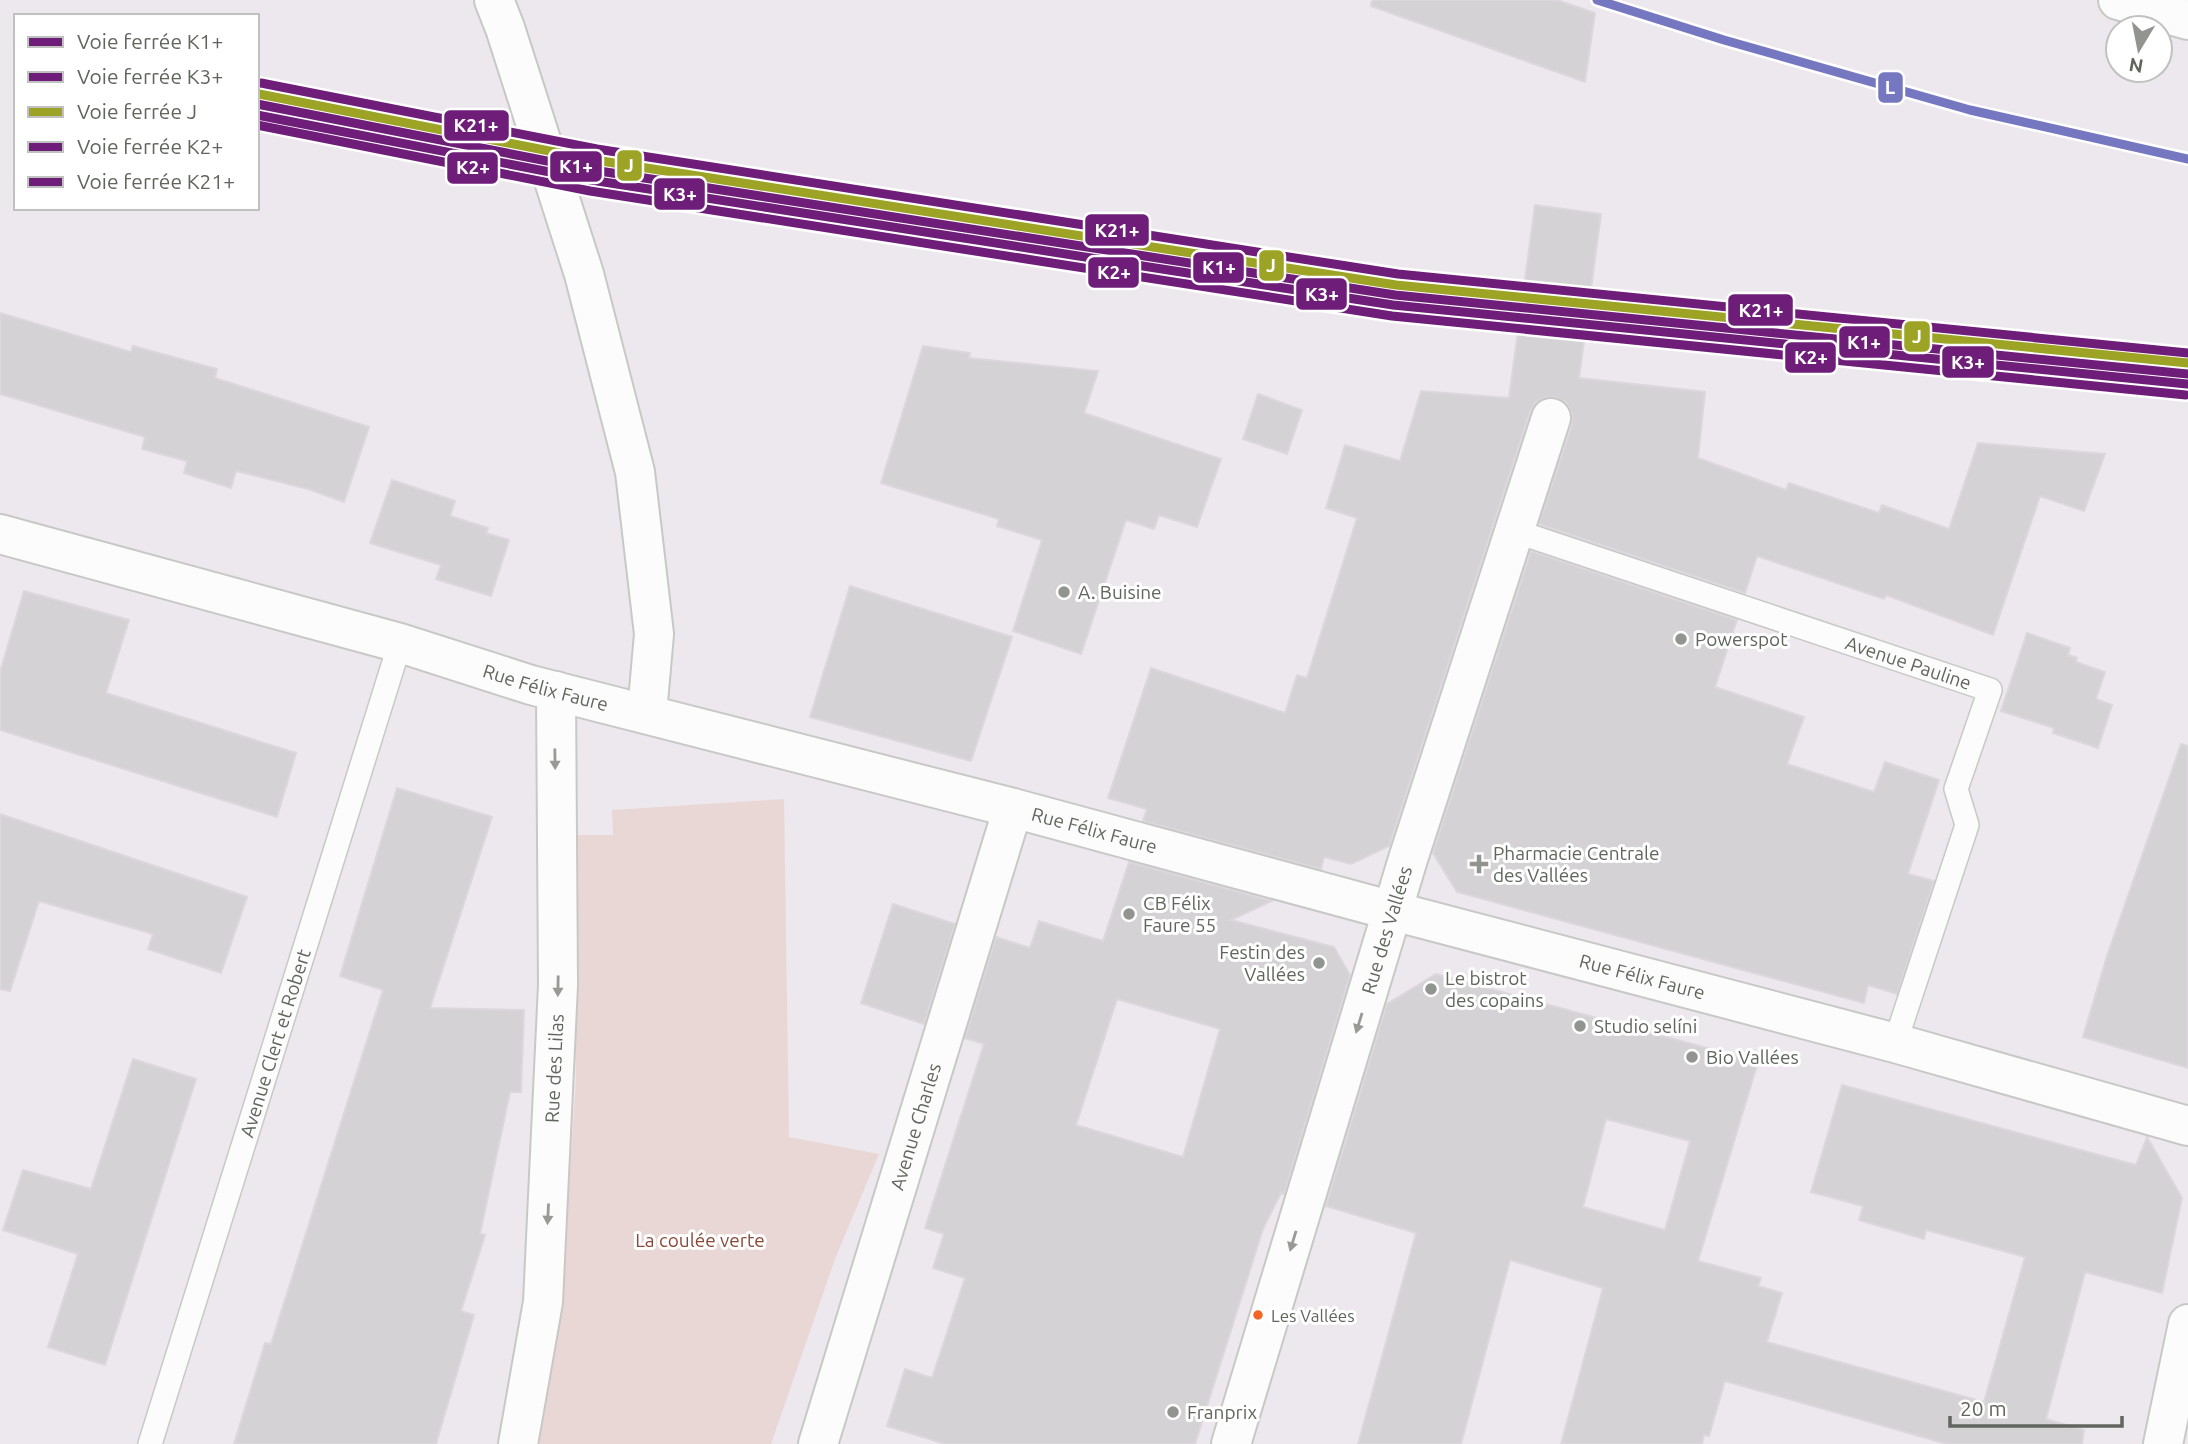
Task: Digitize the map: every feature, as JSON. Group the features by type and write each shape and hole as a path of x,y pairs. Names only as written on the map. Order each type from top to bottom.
{"street":[{"path":"2118,0 2188,20"},
{"path":"500,14 584,274 635,472 654,634 647,713"},
{"name":"Rue des Vallées","path":"1231,1444 1408,859 1551,418"},
{"name":"Rue Félix Faure","path":"0,534 400,643 556,691 1013,808 1895,1043 2188,1126"},
{"name":"Rue des Lilas","path":"517,1444 544,1302 558,985 556,691"},
{"name":"Avenue Charles","path":"831,1441 1013,808"},
{"path":"2163,1444 2188,1324"}],"lane":[{"name":"Avenue Pauline","path":"1514,531 1990,691 1956,789 1967,825 1895,1043"},
{"name":"Avenue Clert et Robert","path":"150,1444 400,643"}],"green space":[{"name":"La coulée verte","path":"784,799 789,1137 879,1154 835,1259 771,1444 537,1444 554,1355 576,1078 572,835 613,835 612,810"}],"building":[{"path":"1372,0 1557,0 1595,13 1585,82 1371,6"},
{"path":"1535,205 1601,214 1579,378 1705,392 1698,458 1786,490 1789,483 1879,513 1882,505 1949,529 1978,443 2105,454 2084,511 2040,496 1993,635 1886,595 1884,599 1757,556 1745,593 1539,524 1572,425 1572,414 1567,403 1557,397 1546,397 1536,402 1530,411 1389,846 1351,864 1324,857 1321,869 1143,821 1147,809 1108,798 1151,668 1285,713 1297,675 1307,678 1357,518 1326,508 1345,445 1400,461 1421,391 1509,398"},
{"path":"0,313 131,352 133,346 217,369 215,378 369,427 344,502 308,489 236,471 231,488 184,473 187,461 142,449 145,437 0,394"},
{"path":"923,346 970,353 969,358 1098,371 1084,413 1221,459 1197,527 1159,515 1154,529 1126,520 1081,654 1013,631 1042,540 997,526 999,519 881,483"},
{"path":"1258,394 1302,410 1287,454 1243,439"},
{"path":"392,480 455,501 450,516 488,528 486,533 509,540 491,596 436,579 441,565 370,543"},
{"path":"1531,551 1737,620 1715,687 1804,717 1787,764 1874,792 1885,762 1939,780 1908,874 1934,881 1897,994 1868,985 1864,1003 1457,892 1433,853"},
{"path":"850,586 1012,637 971,761 810,717"},
{"path":"24,591 129,620 106,693 296,753 277,817 0,730 0,672"},
{"path":"2027,633 2070,648 2068,655 2077,658 2076,662 2105,672 2096,699 2112,705 2098,748 2053,733 2054,728 2001,711"},
{"path":"2181,744 2188,746 2188,1068 2083,1037 2107,956"},
{"path":"397,788 492,817 430,1008 524,1010 521,1092 510,1092 480,1234 485,1235 461,1311 474,1315 436,1444 234,1444 265,1343 271,1344 383,990 340,976"},
{"path":"0,814 247,897 221,973 148,949 153,934 39,901 10,991 0,989"},
{"path":"1129,862 1272,901 1231,920 1334,947 1350,975 1284,1194 1281,1193 1263,1229 1195,1444 945,1444 887,1426 905,1369 932,1378 965,1278 933,1268 944,1234 925,1228 984,1044 965,1038 996,937 1030,948 1039,921 1103,941","holes":["1117,999 1220,1029 1183,1157 1076,1125"]},
{"path":"893,904 955,924 924,1024 861,1003"},
{"path":"1436,974 1758,1062 1698,1261 1761,1278 1758,1286 1782,1293 1767,1342 1984,1402 2025,1257 1926,1230 1924,1239 1859,1220 1863,1206 1811,1192 1842,1085 2136,1165 2147,1137 2182,1198 2162,1293 2085,1272 2046,1419 2084,1430 2082,1444 1947,1444 1725,1381 1709,1436 1704,1435 1702,1444 1561,1444 1603,1288 1510,1260 1461,1444 1358,1444 1416,1233 1326,1206 1387,1004","holes":["1606,1119 1690,1141 1665,1230 1583,1207"]},
{"path":"133,1059 196,1079 105,1365 48,1347 78,1254 3,1230 23,1170 91,1189"}],"rail line":[{"name":"K21+","path":"261,83 597,149 1398,274 2188,353"},
{"name":"J","path":"259,94 595,160 1396,285 2188,363"},
{"name":"K1+","path":"259,104 593,170 1395,295 2188,374"},
{"name":"K3+","path":"259,115 591,180 1393,305 2187,384"},
{"name":"K2+","path":"259,125 590,191 1392,316 2186,395"}],"transit line":[{"name":"L","path":"1597,0 1724,40 1970,110 2188,159"}],"place":[{"name":"A. Buisine","path":"1064,592"},
{"name":"Powerspot","path":"1681,639"},
{"name":"Pharmacie Centrale des Vallées","path":"1479,864"},
{"name":"CB Félix Faure 55","path":"1129,914"},
{"name":"Festin des Vallées","path":"1319,963"},
{"name":"Le bistrot des copains","path":"1431,989"},
{"name":"Studio selíni","path":"1580,1026"},
{"name":"Bio Vallées","path":"1692,1057"},
{"name":"Les Vallées","path":"1258,1315"},
{"name":"Franprix","path":"1173,1412"}]}
